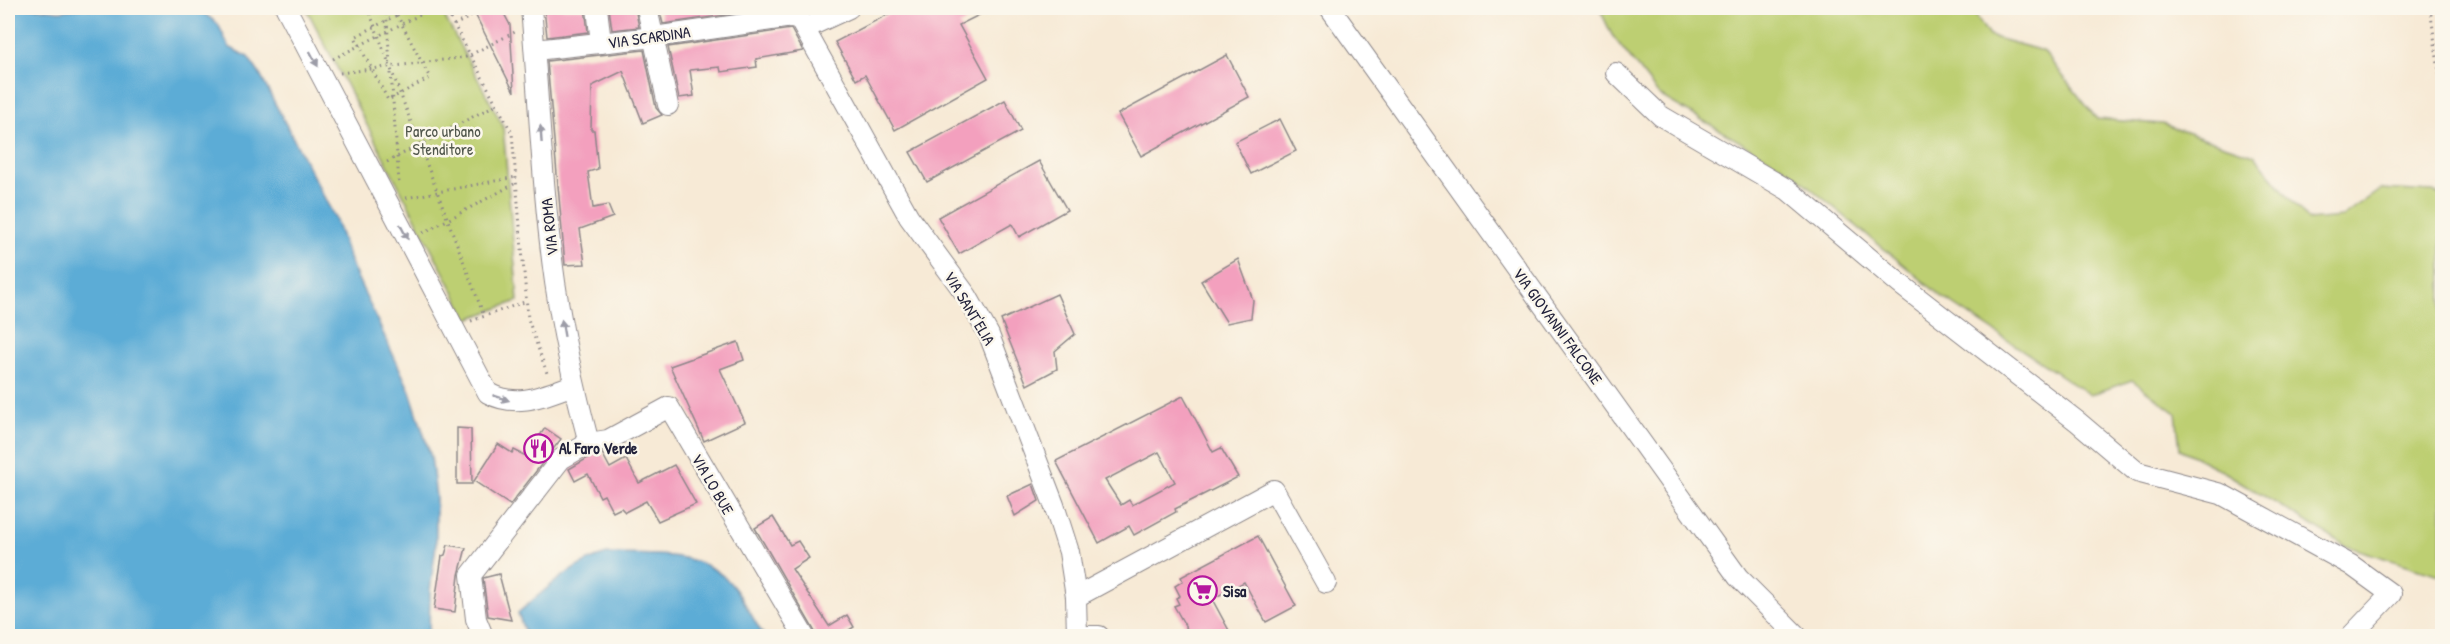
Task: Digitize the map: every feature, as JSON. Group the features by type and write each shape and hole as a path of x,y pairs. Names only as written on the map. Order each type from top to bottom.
{"street":[{"path":"286,8 488,393 498,399 512,401 530,399 573,385"},
{"name":"VIA ROMA","path":"531,8 544,188 552,259 573,385 589,443"},
{"path":"597,8 602,43"},
{"path":"647,8 668,105"},
{"name":"VIA SCARDINA","path":"535,50 654,37 849,8"},
{"name":"VIA GIOVANNI FALCONE","path":"1330,8 1738,577 1797,636"},
{"name":"VIA SANT'ELIA","path":"800,17 909,217 966,296 989,335 1054,505 1069,552 1077,597 1077,636"},
{"path":"1616,73 1661,116 1788,190 1900,284 2078,422 2137,472 2221,494 2351,565 2391,594 2351,636"},
{"name":"VIA LO BUE","path":"589,443 609,440 669,407 804,636"},
{"path":"483,636 476,620 471,575 561,459 589,443"},
{"path":"1077,597 1274,490 1326,584"},
{"path":"1077,636 1099,636"}],"path":[{"path":"368,8 484,316"},
{"path":"386,8 399,188"},
{"path":"329,62 433,8"},
{"path":"445,8 512,133 528,319 554,392"},
{"path":"454,25 488,8"},
{"path":"2430,8 2442,93"},
{"path":"397,15 430,78 388,100 355,37 387,21 397,15"},
{"path":"335,74 422,63 470,54 511,34"},
{"path":"372,170 497,104"},
{"path":"400,199 516,177"},
{"path":"419,234 516,183"}],"green space":[{"name":"Parco urbano Stenditore","path":"306,8 440,8 503,126 518,301 468,319"},
{"path":"1599,8 1971,8 1989,36 2043,51 2097,119 2162,124 2254,155 2308,220 2342,217 2381,189 2433,192 2442,195 2442,576 2346,546 2226,473 2180,449 2176,413 2132,380 2090,395 1941,296 1790,171 1659,95 1612,35"}],"water":[{"path":"8,8 59,11 83,8 197,8 218,24 229,47 248,57 259,73 335,218 351,264 410,391 431,457 436,497 436,545 430,591 429,636 8,636"},
{"path":"607,554 683,558 711,568 723,576 735,589 764,636 526,636 518,613 571,571"}],"building":[{"path":"472,8 501,8 510,25 514,92"},
{"path":"544,8 585,8 588,32 547,37"},
{"path":"609,8 635,8 639,27 612,30"},
{"path":"659,8 774,8 663,24"},
{"path":"900,8 993,8 959,25 988,78 895,130 865,75 856,80 835,42"},
{"path":"791,29 803,51 756,59 757,67 721,72 720,67 690,70 694,96 679,98 668,47"},
{"path":"644,50 656,108 662,115 643,123 623,71 592,86 591,130 594,130 598,169 588,172 593,208 608,205 613,217 580,229 585,264 565,265 547,61"},
{"path":"1227,55 1249,97 1141,156 1118,114"},
{"path":"1005,100 1021,131 927,182 910,152"},
{"path":"1280,119 1296,151 1251,174 1235,142"},
{"path":"1039,161 1067,210 1019,237 1012,224 959,254 938,217"},
{"path":"1238,259 1253,300 1251,318 1227,323 1201,281"},
{"path":"1057,294 1075,334 1055,351 1057,369 1027,385 1001,320"},
{"path":"738,342 744,360 720,369 745,422 704,441 670,366"},
{"path":"1183,396 1213,452 1221,448 1238,477 1175,509 1176,512 1134,535 1129,526 1099,543 1056,461","holes":["1159,452 1175,482 1132,505 1129,500 1121,505 1105,480"]},
{"path":"457,428 471,429 472,484 457,484"},
{"path":"545,428 561,439 510,505 474,481 498,444 512,453 514,450 526,456"},
{"path":"602,453 610,468 626,459 639,483 674,465 696,504 658,521 646,501 625,512 621,508 613,512 604,495 600,497 588,474 575,481 569,469 593,455"},
{"path":"1033,484 1039,501 1015,516 1007,496"},
{"path":"773,517 790,545 798,541 809,558 792,569 829,626 847,615 854,627 840,636 816,636 755,528"},
{"name":"Sisa","path":"1258,536 1296,606 1266,622 1244,582 1212,599 1232,636 1191,636 1174,606 1179,604 1176,598 1180,596 1175,586 1183,581 1181,577"},
{"path":"448,545 466,548 459,575 455,612 434,609 442,556 445,555"},
{"path":"499,574 511,620 488,616 483,578"}],"place":[{"name":"Al Faro Verde","path":"538,448"},
{"name":"Sisa","path":"1202,591"}]}
